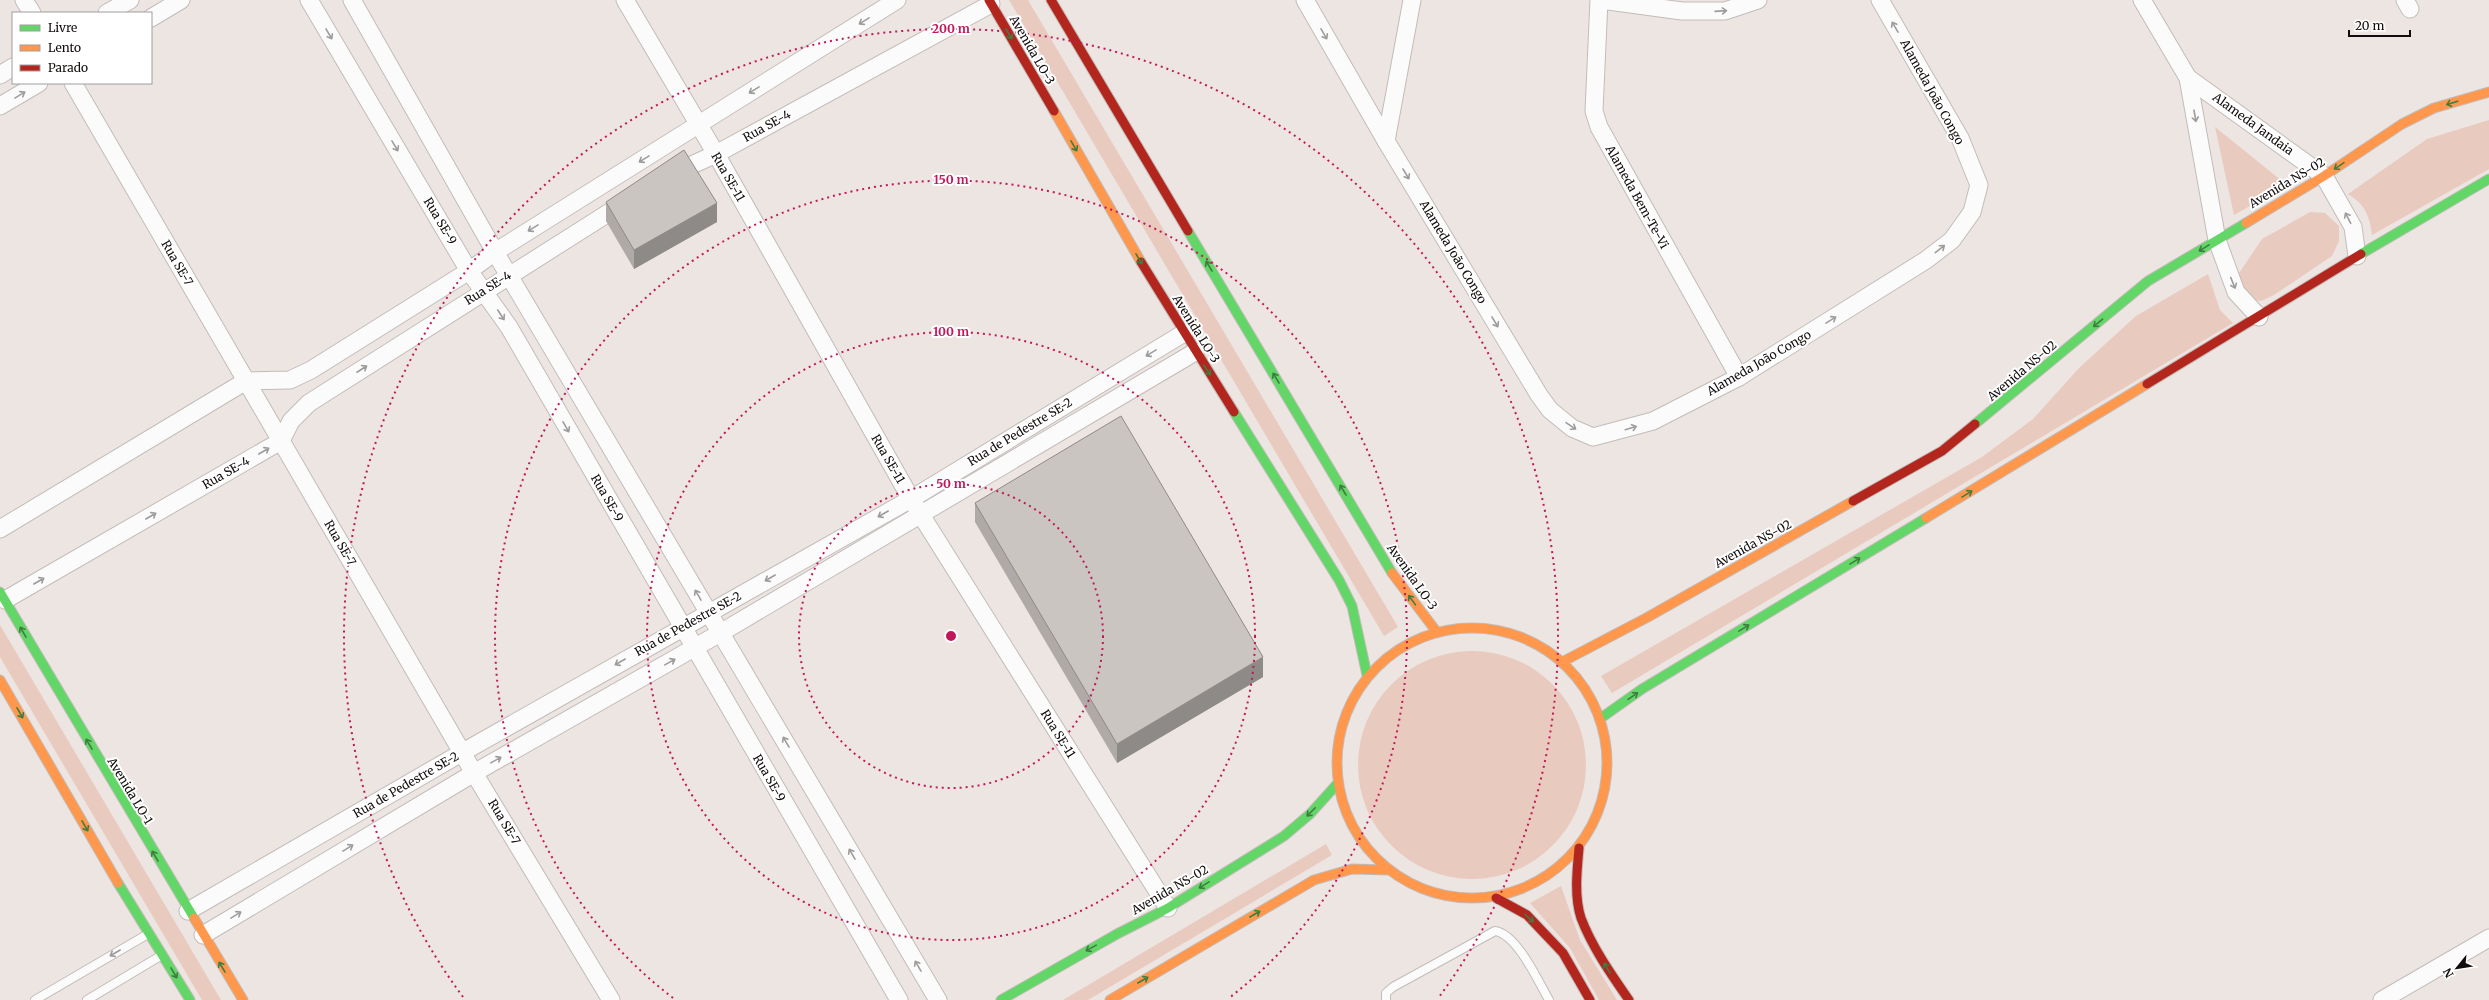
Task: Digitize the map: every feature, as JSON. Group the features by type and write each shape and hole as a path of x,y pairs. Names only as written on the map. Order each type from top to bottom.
{"street":[{"path":"24,0 31,12"},
{"path":"109,12 130,0"},
{"path":"152,17 181,0"},
{"name":"Rua SE-9","path":"309,0 469,271 509,327 693,648 899,1000"},
{"path":"352,0 495,252 510,275 708,614 722,632 938,1000"},
{"name":"Rua SE-11","path":"625,0 716,154 921,516 1168,908"},
{"name":"Rua SE-4","path":"0,529 246,381 290,380 311,370 469,271 495,252 897,0"},
{"name":"Avenida LO-3","path":"1052,0 1390,570 1436,630"},
{"name":"Alameda João Congo","path":"1305,0 1386,141 1539,395 1550,410 1572,428 1593,437 1615,433 1653,421 1739,377 1926,260 1952,240 1972,212 1979,185 1960,138 1880,0"},
{"path":"1386,141 1412,0"},
{"path":"1600,0 1682,11 1725,11 1758,0"},
{"name":"Alameda Bem-Te-Vi","path":"1600,0 1594,111 1599,127 1739,377"},
{"name":"Alameda Jandaia","path":"2142,0 2188,78 2217,240 2236,292 2259,317"},
{"name":"Rua SE-4","path":"658,182 689,165 716,154 990,2"},
{"name":"Avenida LO-3","path":"990,2 1195,352 1339,580 1352,606 1368,675"},
{"path":"0,75 12,68"},
{"name":"Alameda Jandaia","path":"2188,78 2324,176 2353,227 2356,256"},
{"path":"0,106 38,84"},
{"name":"Rua SE-7","path":"74,84 474,773 611,1000"},
{"name":"Avenida NS-02","path":"1564,662 1655,613 1942,451 2148,281 2324,176 2402,124 2434,108 2489,92"},
{"path":"1601,718 1642,689 2259,317 2356,256 2489,179"},
{"name":"Rua SE-4","path":"2,596 281,441 291,421 309,402 483,291 638,195"},
{"name":"Rua de Pedestre SE-2","path":"188,911 681,627 708,614 911,499 1184,333"},
{"name":"Rua de Pedestre SE-2","path":"203,935 474,773 722,632 921,516 1195,352"},
{"name":"Avenida LO-1","path":"2,596 242,1000"},
{"path":"1481,626 1525,637 1564,662 1586,687 1601,718 1609,763 1601,808 1579,848 1556,871 1539,882 1527,888 1496,898 1458,898 1429,891 1388,870 1355,831 1338,783 1337,745 1345,715 1347,708 1368,675 1398,647 1436,630 1481,626"},
{"path":"0,680 190,1000"},
{"name":"Avenida NS-02","path":"1001,1000 1117,934 1168,908 1284,836 1310,814 1338,783"},
{"path":"1579,848 1576,876 1581,917 1606,968 1629,1000"},
{"path":"1110,1000 1314,880 1352,869 1388,870"},
{"path":"1496,898 1527,915 1563,953 1590,1000"},
{"path":"2382,1000 2489,938"}],"lane":[{"path":"1386,1000 1386,993 1394,987 1496,932 1503,932 1513,940 1549,1000"},
{"path":"35,1000 149,933"},
{"path":"87,1000 162,954"}],"shaded area":[{"path":"1009,0 1028,0 1398,627 1384,636"},
{"path":"2489,120 2489,169 2372,235 2370,222 2366,212 2359,202 2348,194 2427,139"},
{"path":"2215,127 2287,185 2234,215"},
{"path":"2310,212 2325,213 2339,226 2339,241 2332,256 2274,295 2261,301 2246,298 2237,276 2262,239"},
{"path":"2208,274 2220,310 2233,323 1612,693 1601,676 1982,457 2033,419 2079,368 2136,316"},
{"path":"0,625 221,1000 202,1000 0,657"},
{"path":"1461,651 1483,651 1516,659 1535,670 1553,684 1567,702 1578,721 1586,754 1584,787 1578,809 1567,828 1553,846 1535,860 1516,871 1483,879 1461,879 1428,871 1409,860 1391,846 1377,828 1366,809 1358,776 1358,754 1366,721 1377,702 1391,684 1409,670 1428,659"},
{"path":"1326,844 1332,855 1088,1000 1063,1000"},
{"path":"1561,886 1580,940 1617,1000 1599,1000 1570,948 1530,903"}],"building":[{"path":"684,150 717,203 634,250 606,202"},
{"path":"1121,416 1263,657 1117,744 975,503"}],"traffic: fast":[{"path":"2361,254 2489,179"},
{"path":"1975,424 2148,281 2246,223"},
{"path":"1188,231 1392,573"},
{"path":"1234,412 1339,580 1352,606 1367,675"},
{"path":"1601,718 1642,689 1926,518"},
{"path":"0,592 194,918"},
{"path":"1001,1000 1117,934 1168,908 1284,836 1310,814 1338,783"},
{"path":"118,883 190,1000"}],"traffic: slow":[{"path":"2246,223 2324,176 2402,124 2434,108 2489,92"},
{"path":"1054,111 1141,262"},
{"path":"1926,518 2147,384"},
{"path":"1564,661 1648,617 1853,501"},
{"path":"1392,573 1436,631"},
{"path":"1459,628 1485,628 1511,633 1524,638 1547,650 1568,667 1585,688 1597,711 1605,737 1607,763 1605,789 1597,815 1585,838 1568,859 1547,876 1511,893 1485,898 1459,898 1433,893 1408,882 1386,868 1367,849 1353,827 1342,802 1337,776 1337,750 1342,724 1353,699 1367,677 1386,658 1408,644 1433,633 1459,628"},
{"path":"0,680 118,883"},
{"path":"1110,1000 1314,880 1352,869 1389,870"},
{"path":"194,918 243,1000"}],"traffic: jam":[{"path":"989,0 1054,111"},
{"path":"1051,0 1188,231"},
{"path":"2147,384 2361,254"},
{"path":"1141,262 1234,412"},
{"path":"1853,501 1942,451 1975,424"},
{"path":"1579,848 1577,901 1581,918 1596,950 1629,1000"},
{"path":"1496,898 1527,915 1563,953 1590,1000"}]}
